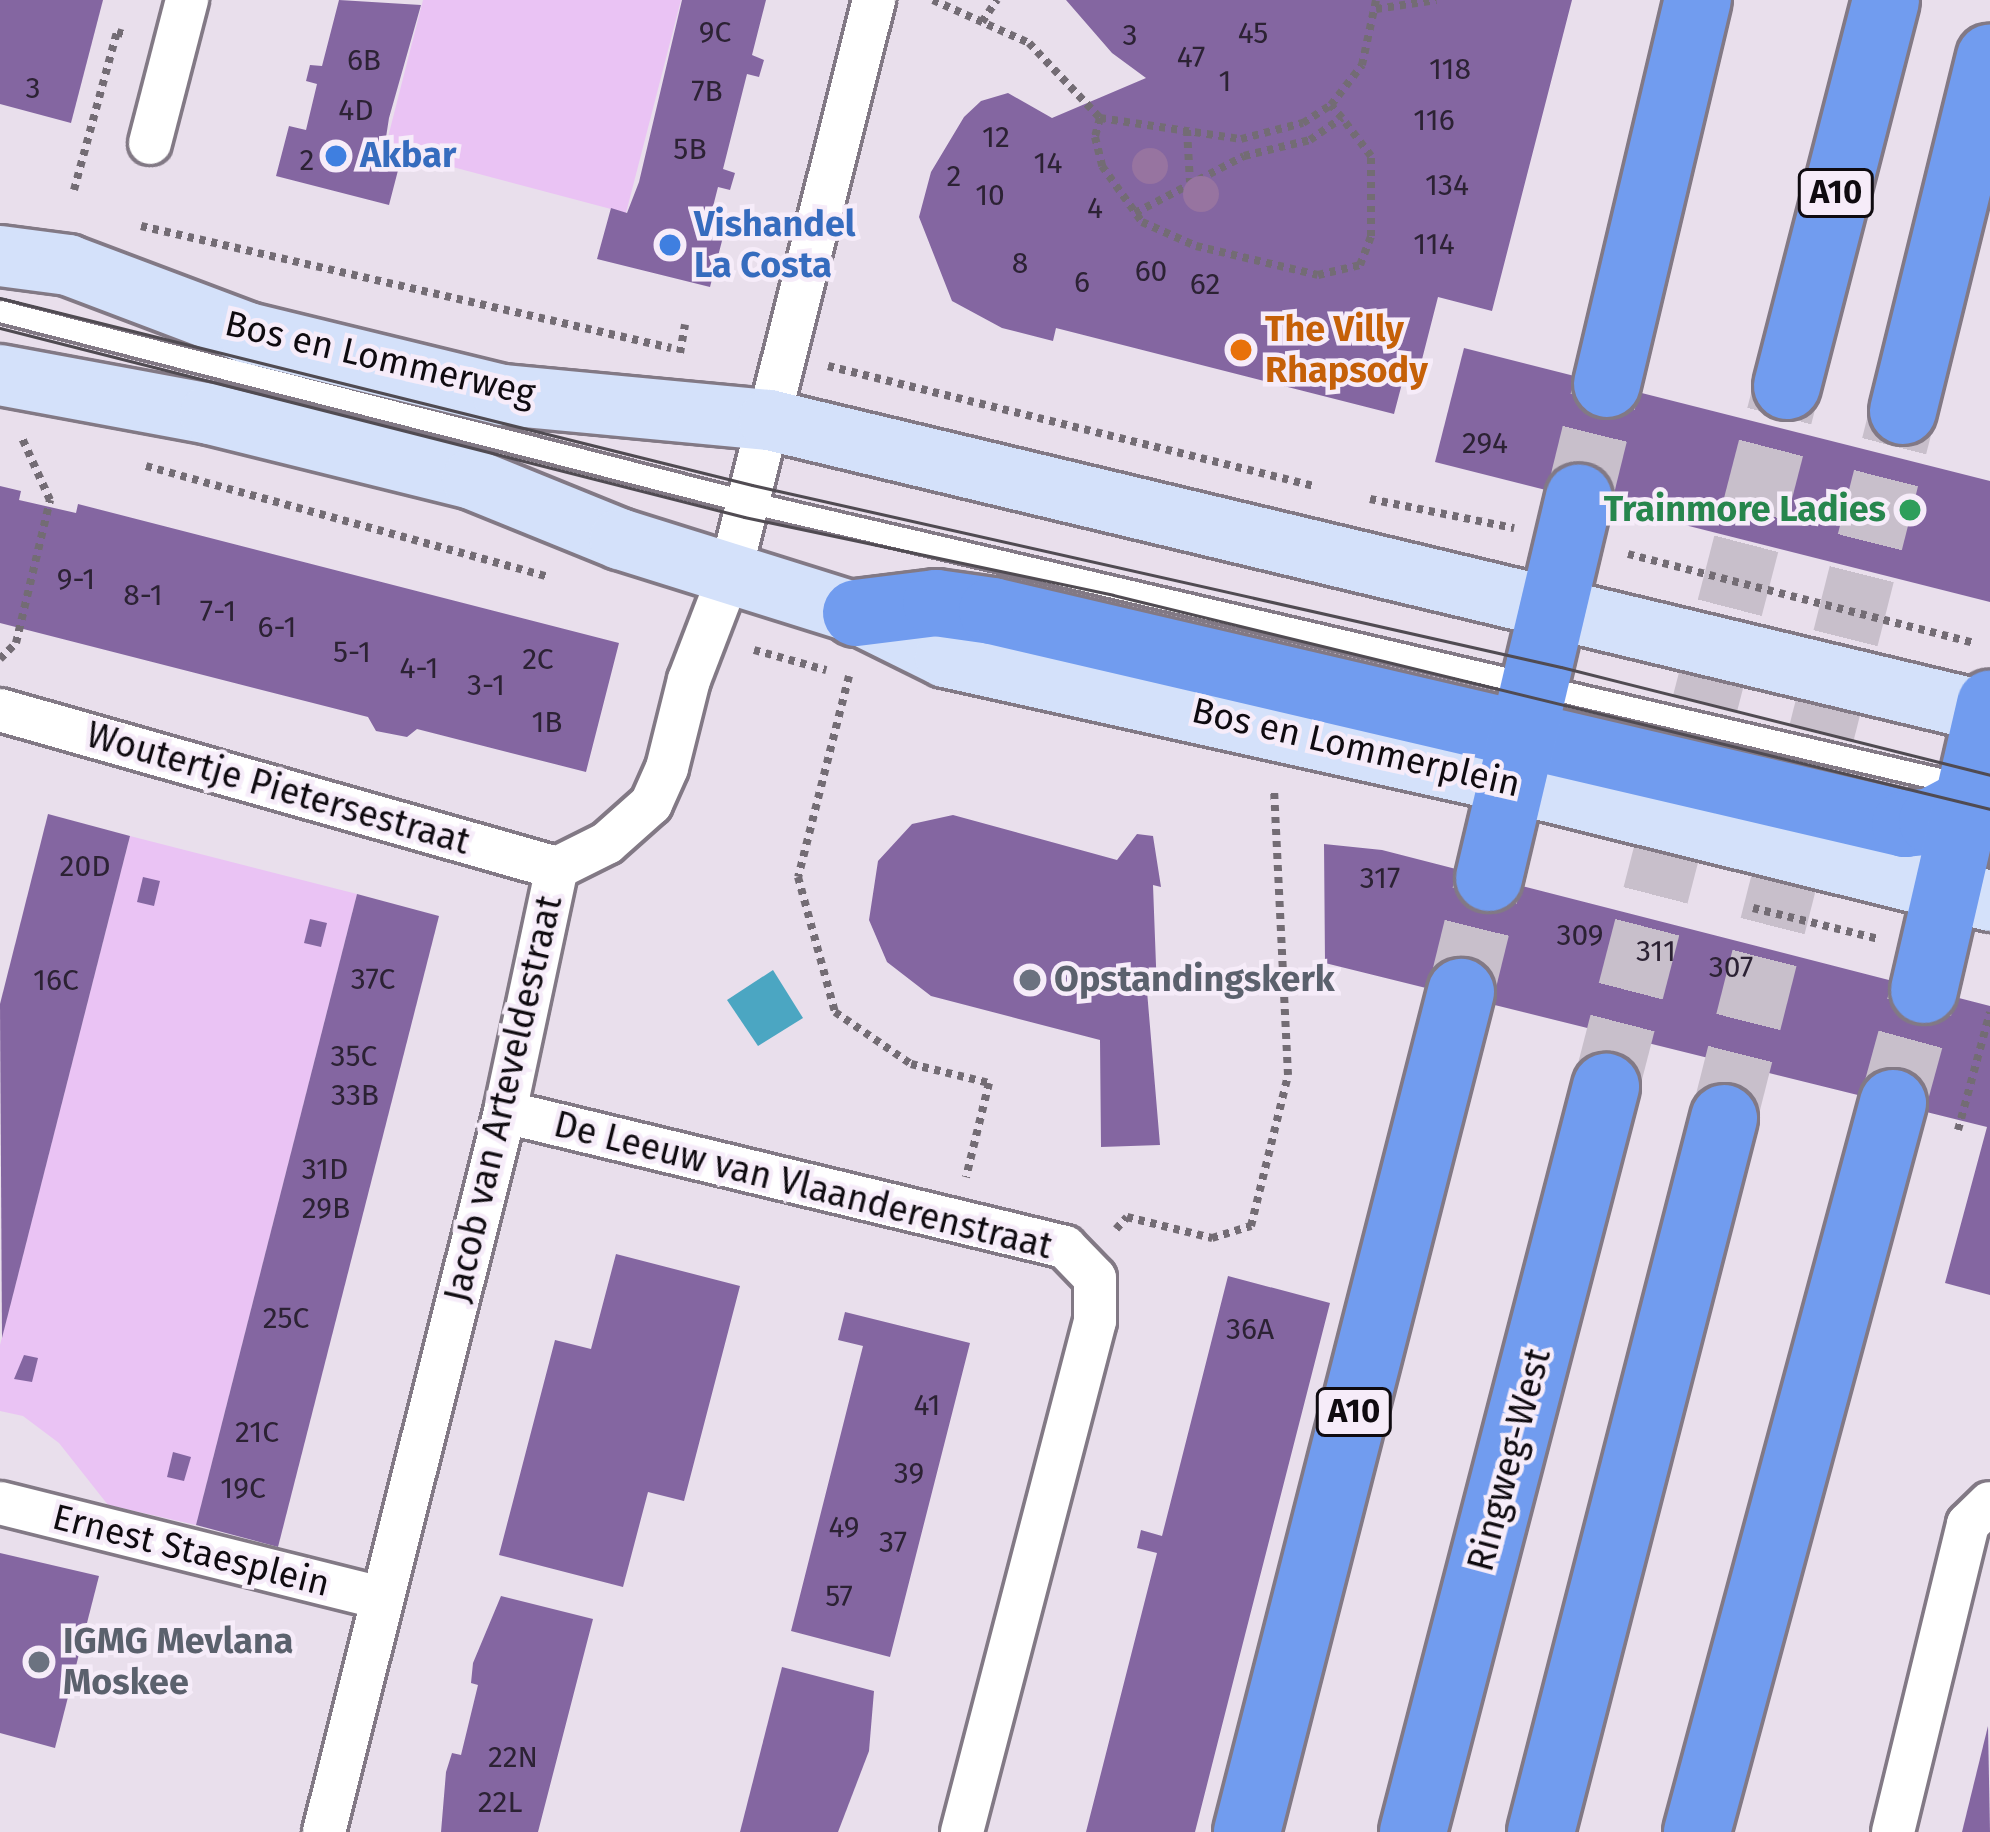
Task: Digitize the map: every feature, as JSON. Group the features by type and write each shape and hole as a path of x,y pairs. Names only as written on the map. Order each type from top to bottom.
{"highway":[{"path":"1607,384 1698,0"},
{"name":"A10","path":"1787,386 1886,0"},
{"path":"1904,411 1990,58"},
{"path":"1490,878 1556,610 1595,524"},
{"path":"852,645 936,603 992,611 1904,824 1975,794"},
{"path":"1924,990 1968,895 1988,693"},
{"name":"A10","path":"1247,1832 1461,992"},
{"name":"Ringweg-West","path":"1413,1832 1606,1087"},
{"path":"1697,1832 1893,1103"},
{"path":"1541,1832 1724,1118"}],"main road":[{"name":"Bos en Lommerweg","path":"0,256 68,265 248,333 503,395 769,420"},
{"path":"0,375 210,415 472,479 730,573 852,645"},
{"path":"769,420 1556,610 1988,693"},
{"name":"Bos en Lommerplein","path":"1524,733 1968,895"}],"street":[{"path":"150,143 187,0"},
{"name":"Jacob van Arteveldestraat","path":"324,1832 505,1112 557,868 608,843 651,804 730,573 874,0"},
{"name":"Woutertje Pietersestraat","path":"0,710 557,868"},
{"name":"De Leeuw van Vlaanderenstraat","path":"505,1112 1065,1247 1095,1278 1095,1321 962,1832"},
{"path":"1893,1832 1968,1524 1990,1503"},
{"name":"Ernest Staesplein","path":"0,1504 382,1598"}],"lane":[{"name":"Bos en Lommerweg","path":"0,311 748,502"},
{"name":"Bos en Lommerplein","path":"748,502 1524,733"}],"path":[{"path":"932,0 1029,43 1100,118 1251,138 1331,105 1362,64 1376,4 1436,0"},
{"path":"982,22 997,0"},
{"path":"1100,118 1095,137 1102,166 1135,213 1160,234 1240,259 1318,275 1360,265 1371,236 1374,169 1331,105"},
{"path":"1135,213 1174,199 1190,182 1239,159 1310,140 1342,118"},
{"path":"1187,130 1190,182"},
{"path":"1595,524 1988,693"},
{"path":"852,645 798,877 835,1012 911,1064 989,1083 956,1220"},
{"path":"1082,1264 1127,1217 1212,1238 1251,1226 1288,1075 1274,783"},
{"path":"1958,1130 1990,1012"}],"shaded area":[{"path":"423,0 681,0 626,213 385,149"},
{"path":"130,836 357,894 196,1525 108,1505 59,1443 23,1416 0,1411 0,1345"}],"water":[{"path":"773,970 803,1018 758,1046 727,1000"}],"building":[{"path":"0,0 103,0 71,123 0,104"},
{"path":"339,0 421,5 389,118 384,150 402,155 389,205 276,176 289,126 306,130 317,84 306,81 310,65 322,66"},
{"path":"682,0 766,0 752,55 764,60 759,77 747,74 723,169 735,173 730,190 718,187 706,234 723,237 710,287 597,259 611,208 627,213 639,182"},
{"path":"1066,0 1572,0 1492,311 1438,297 1418,375 1405,372 1394,414 1056,328 1053,341 1002,328 952,301 919,217 931,172 964,117 981,101 1008,93 1052,118 1146,78 1112,53"},
{"path":"1464,348 1990,481 1990,602 1435,462"},
{"path":"0,486 21,491 19,500 76,513 78,504 619,643 586,772 417,729 407,737 376,731 368,717 0,623"},
{"path":"48,814 130,836 2,1338 0,1004"},
{"name":"Opstandingskerk","path":"953,815 1117,860 1137,834 1153,836 1161,887 1153,885 1157,992 1147,991 1160,1145 1101,1147 1100,1040 931,996 887,962 869,920 878,861 912,824"},
{"path":"1324,844 1382,850 1990,1006 1990,1295 1945,1283 1987,1127 1325,963"},
{"path":"143,877 160,881 154,906 137,902"},
{"path":"357,894 439,916 278,1547 196,1525"},
{"path":"310,919 327,923 321,947 304,943"},
{"path":"616,1254 740,1286 684,1501 648,1492 623,1587 499,1555 555,1340 591,1349"},
{"path":"1228,1276 1330,1303 1195,1832 1086,1832 1157,1553 1137,1548 1141,1530 1162,1536"},
{"path":"845,1312 970,1343 890,1657 791,1631 863,1346 838,1340"},
{"path":"24,1355 38,1358 32,1382 14,1379"},
{"path":"173,1452 191,1457 184,1481 167,1477"},
{"name":"IGMG Mevlana Moskee","path":"0,1553 99,1576 55,1748 0,1733"},
{"path":"501,1596 593,1619 538,1832 441,1832 446,1772 452,1753 461,1755 478,1685 471,1683 473,1663"},
{"path":"782,1667 874,1691 869,1751 838,1832 740,1832"},
{"path":"1988,1726 1990,1832 1962,1832"}],"tunnel":[{"path":"1579,498 1607,384"},
{"path":"1606,1087 1787,386"},
{"path":"1724,1118 1903,411"},
{"path":"1461,992 1489,878"},
{"path":"1893,1103 1924,990"}],"tram line":[{"path":"0,298 752,485 1561,667 1990,775"},
{"path":"0,328 744,517 1113,595 1990,809"}],"place":[{"name":"Akbar","path":"336,156"},
{"name":"Vishandel La Costa","path":"670,245"},
{"name":"The Villy Rhapsody","path":"1241,350"},
{"name":"Trainmore Ladies","path":"1910,510"},
{"name":"Opstandingskerk","path":"1030,980"},
{"name":"IGMG Mevlana Moskee","path":"39,1662"}]}
